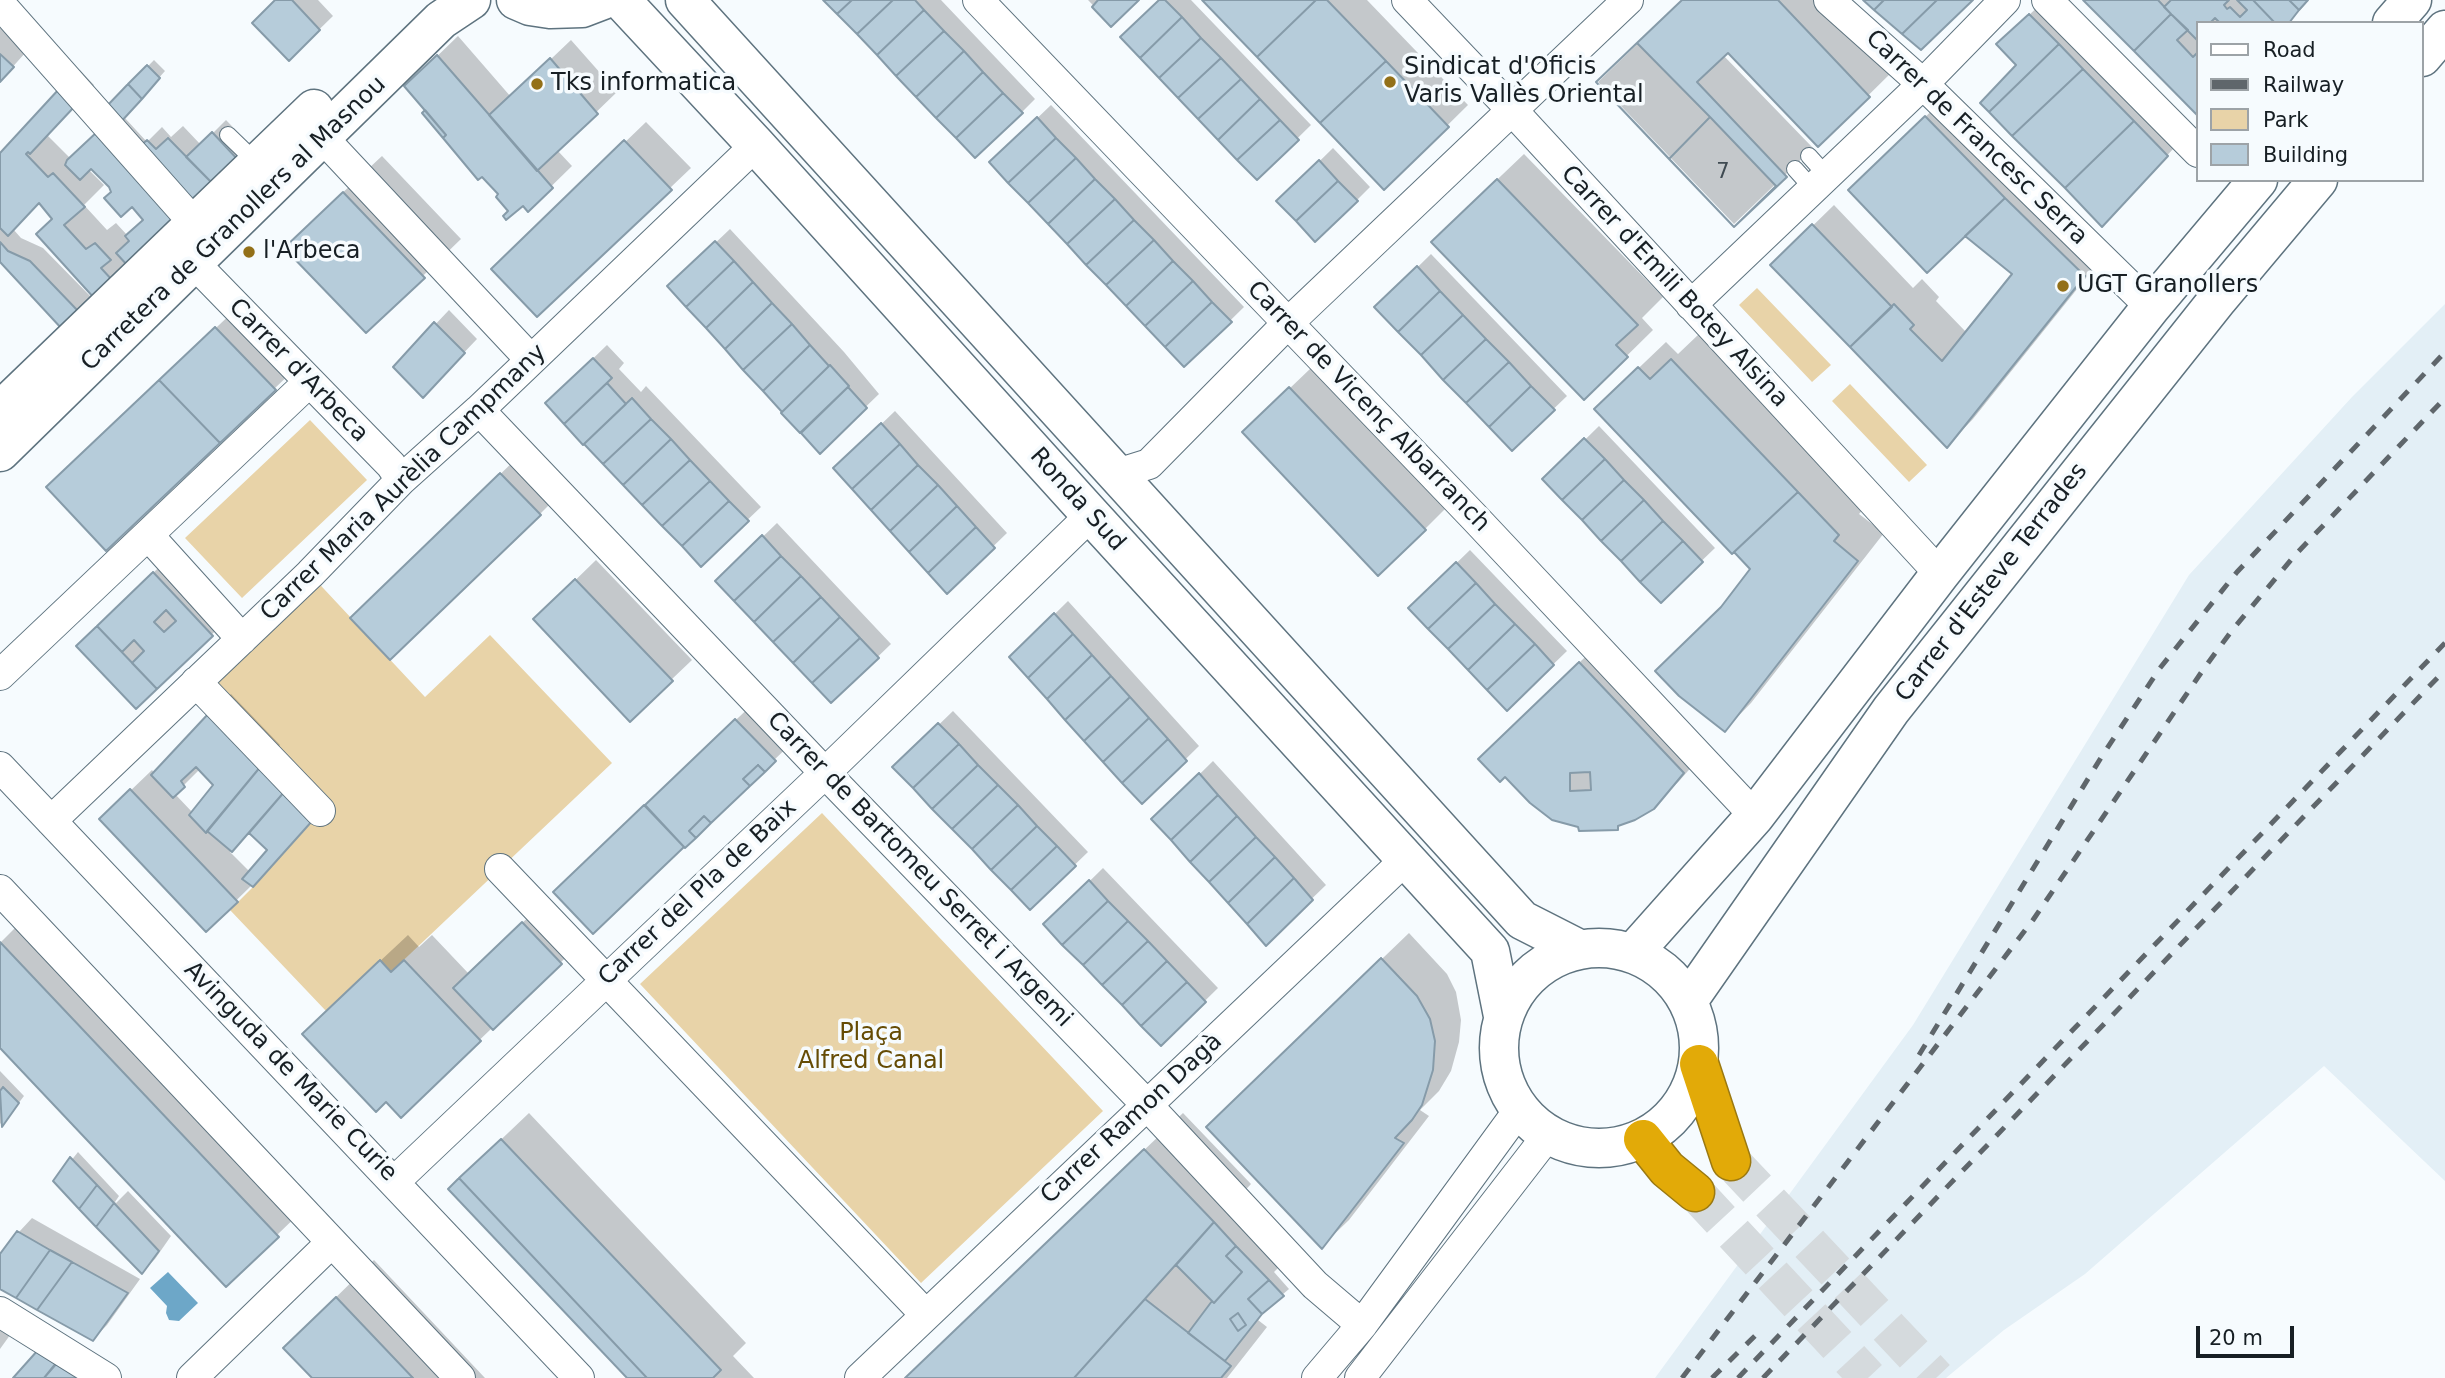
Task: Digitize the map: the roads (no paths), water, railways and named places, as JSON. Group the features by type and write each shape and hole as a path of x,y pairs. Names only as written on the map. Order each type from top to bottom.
{"highway":[{"path":"1699,1064 1731,1161"},
{"path":"1643,1139 1667,1168 1695,1192"}],"main road":[{"name":"Carretera de Granollers al Masnou","path":"0,411 426,0"},
{"name":"Carretera de Granollers al Masnou","path":"0,452 441,20 471,0"},
{"path":"516,0 530,6 550,9 582,8 603,0"},
{"name":"Ronda Sud","path":"621,0 757,145 1490,951 1503,1016"},
{"name":"Ronda Sud","path":"685,0 1522,920 1579,949"},
{"path":"2394,21 2412,0"},
{"path":"2424,55 2445,30"},
{"name":"Carrer d'Esteve Terrades","path":"1688,1001 1891,710 2218,299 2316,182"},
{"name":"Carrer d'Esteve Terrades","path":"1633,953 1755,816 2243,186"},
{"path":"1600,947 1633,953 1661,968 1688,1001 1699,1034 1699,1064 1690,1093 1669,1122 1643,1139 1612,1149 1581,1148 1548,1135 1519,1111 1504,1083 1498,1046 1503,1016 1519,986 1538,968 1579,949 1600,947"}],"street":[{"name":"Carrer de Vicenç Albarranch","path":"978,0 1755,816"},
{"name":"Carrer d'Emili Botey Alsina","path":"1407,0 1940,574"},
{"path":"1117,474 1149,464 1288,323 1628,0"},
{"name":"Carrer de Francesc Serra","path":"1829,0 1923,84 2151,307"},
{"path":"1691,306 1811,172 1923,84 2005,0"},
{"path":"2047,0 2196,150"},
{"path":"0,4 195,223"},
{"path":"322,137 531,360"},
{"name":"Carrer Maria Aurèlia Campmany","path":"51,821 310,575 401,480 479,410 757,145"},
{"name":"Carrer d'Arbeca","path":"194,263 391,466 401,480"},
{"path":"0,675 309,382"},
{"name":"Carrer de Bartomeu Serret i Argemi","path":"479,410 825,774 1147,1105 1315,1285 1362,1325"},
{"name":"Carrer del Pla de Baix","path":"394,1182 605,979 825,774 1091,515"},
{"path":"148,535 242,639"},
{"path":"196,682 320,811"},
{"name":"Avinguda de Marie Curie","path":"0,767 579,1378"},
{"name":"Carrer Ramon Dagà","path":"860,1378 1405,860"},
{"path":"500,869 925,1314"},
{"path":"0,890 460,1378"},
{"path":"1317,1378 1362,1325 1519,1111"},
{"path":"1360,1378 1548,1135"},
{"path":"192,1378 331,1243"},
{"path":"0,1312 106,1378"}],"lane":[{"path":"228,135 257,163"}],"water":[{"path":"168,1272 198,1303 179,1321 169,1320 167,1306 150,1288"}],"tunnel":[{"path":"1731,1161 1936,1378"},
{"path":"1695,1192 1868,1378"}],"railway":[{"path":"1919,1055 2102,756 2160,668 2237,572 2445,352"},
{"path":"1682,1378 2033,920 2233,629 2296,554 2445,398"},
{"path":"1738,1378 2445,643"},
{"path":"1763,1378 2445,670"},
{"path":"1712,1378 1761,1330"}],"place":[{"name":"Sindicat d'Oficis Varis Vallès Oriental","path":"1390,82"},
{"name":"Tks informatica","path":"537,84"},
{"name":"l'Arbeca","path":"249,252"},
{"name":"UGT Granollers","path":"2063,286"}],"park label":[{"name":"Plaça Alfred Canal","path":"871,1048"}]}
